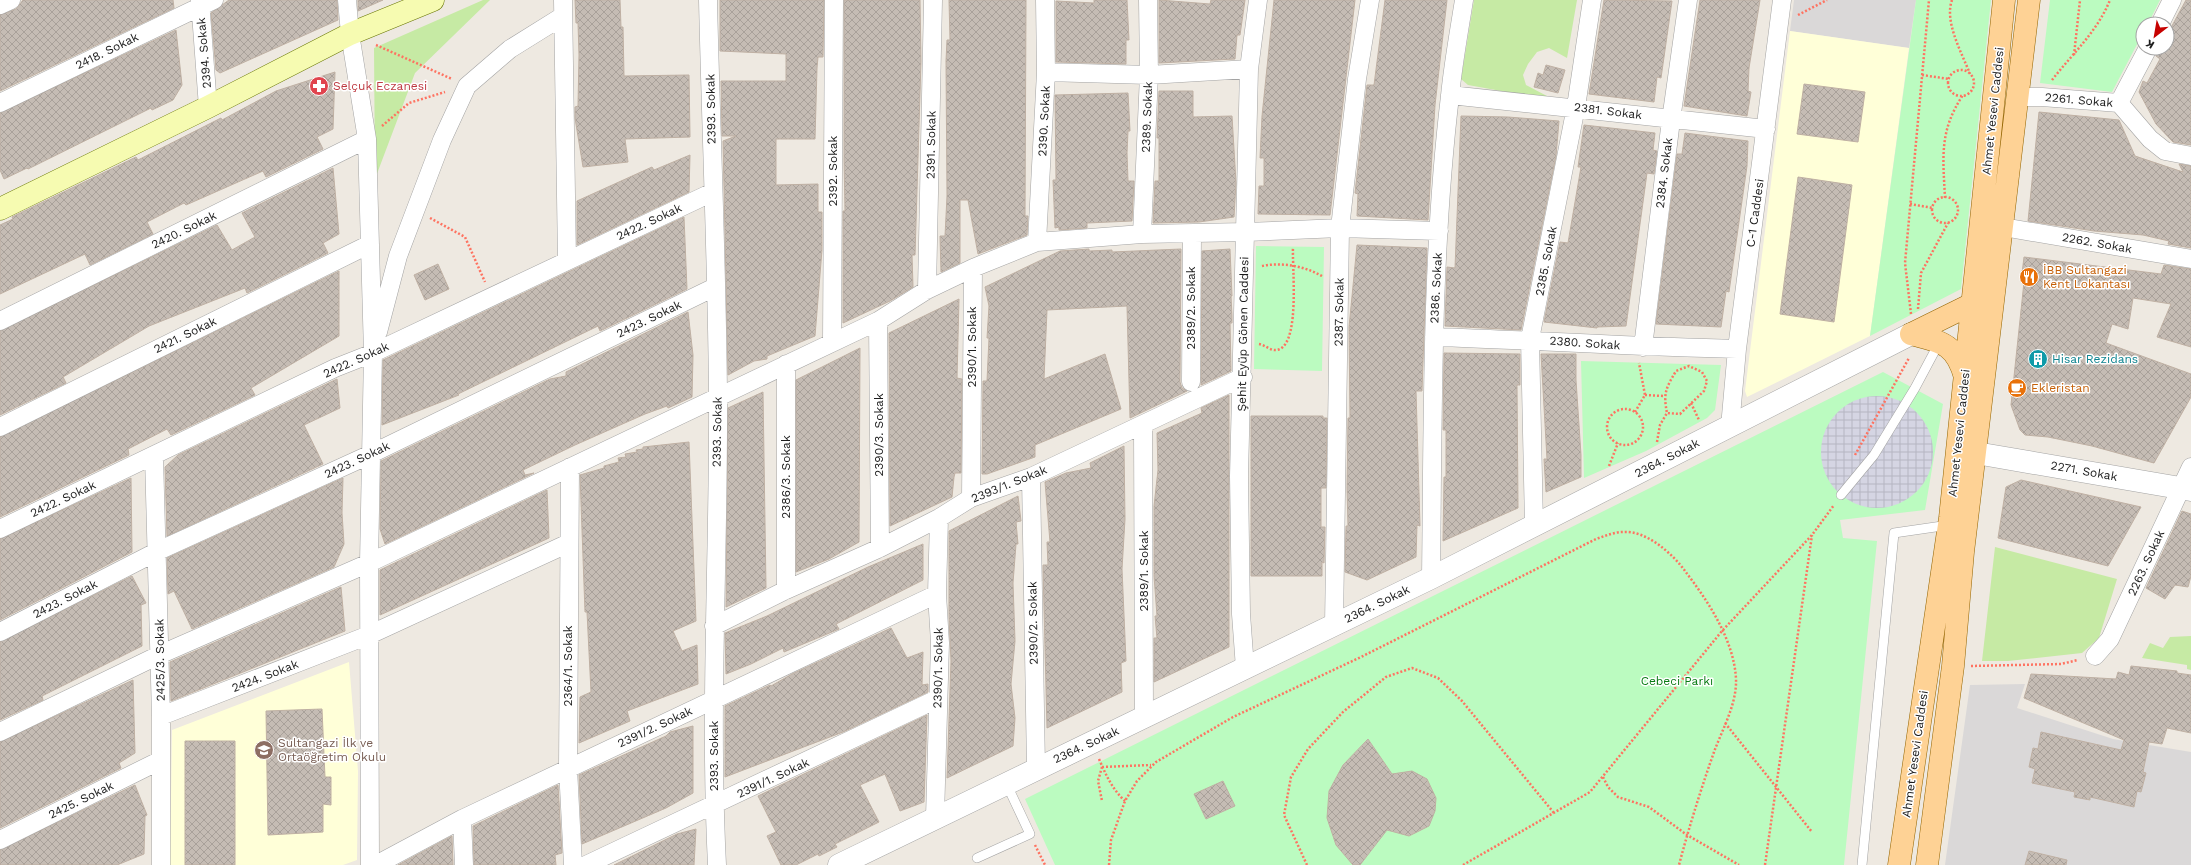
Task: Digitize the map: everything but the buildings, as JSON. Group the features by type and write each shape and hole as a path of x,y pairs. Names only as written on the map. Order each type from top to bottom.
{"main road":[{"path":"0,209 208,107 350,34 433,0"},
{"name":"Ahmet Yesevi Caddesi","path":"1899,865 1949,525 2004,0"},
{"name":"Ahmet Yesevi Caddesi","path":"1927,865 1953,666 1963,552 2029,0"},
{"path":"1924,338 1973,304 1994,293"},
{"path":"1924,338 1954,351 1959,358 1965,379"}],"street":[{"path":"0,5 10,0"},
{"path":"347,0 350,34 367,139 373,353 369,455 370,865"},
{"name":"2393. Sokak","path":"708,0 718,396 714,626 714,805 717,865"},
{"name":"2392. Sokak","path":"832,342 834,0"},
{"name":"2391. Sokak","path":"928,290 933,0"},
{"name":"2390. Sokak","path":"1037,242 1046,72 1045,0"},
{"name":"2389. Sokak","path":"1142,234 1149,75 1148,0"},
{"name":"Şehit Eyüp Gönen Caddesi","path":"1245,668 1241,614 1239,492 1244,343 1249,69 1258,0"},
{"name":"2387. Sokak","path":"1334,625 1340,228 1357,79 1370,0"},
{"name":"2386. Sokak","path":"1431,578 1434,337 1439,231 1450,94 1464,0"},
{"name":"2385. Sokak","path":"1534,525 1530,339 1576,107 1592,0"},
{"name":"2384. Sokak","path":"1641,347 1688,0"},
{"name":"C-1 Caddesi","path":"1730,427 1737,349 1782,0"},
{"path":"2164,16 2172,0"},
{"name":"2418. Sokak","path":"0,103 204,2"},
{"name":"2394. Sokak","path":"204,2 208,107"},
{"path":"373,353 398,256 442,140 468,86 510,49 563,8"},
{"path":"563,8 567,261"},
{"path":"2119,103 2144,56"},
{"path":"1046,72 1149,75 1249,69"},
{"name":"2381. Sokak","path":"1450,94 1576,107 1671,120 1766,129"},
{"name":"2261. Sokak","path":"2018,97 2042,97 2119,103 2150,139 2165,151 2191,156"},
{"name":"2420. Sokak","path":"0,321 367,139"},
{"name":"2422. Sokak","path":"0,529 336,368 373,353 713,192"},
{"name":"2262. Sokak","path":"2003,227 2191,259"},
{"path":"0,732 159,655 369,563 570,466 878,321 928,290 973,268 1037,242 1142,234 1192,234 1340,228 1439,231"},
{"name":"2389/2. Sokak","path":"1191,382 1192,234"},
{"name":"2421. Sokak","path":"0,427 370,244"},
{"name":"2390/1. Sokak","path":"971,498 973,268"},
{"name":"2423. Sokak","path":"0,632 158,551 369,455 715,287"},
{"name":"2390/3. Sokak","path":"878,321 880,548"},
{"name":"2380. Sokak","path":"1434,337 1530,339 1641,347 1737,349"},
{"name":"2364. Sokak","path":"839,865 935,817 1007,785 1036,768 1431,578 1730,427 1924,338"},
{"name":"2386/3. Sokak","path":"786,364 786,590"},
{"name":"2393/1. Sokak","path":"714,626 786,590 880,548 939,518 971,498 1031,477 1243,377"},
{"name":"2389/1. Sokak","path":"1143,425 1144,717"},
{"name":"2271. Sokak","path":"1976,453 2186,489"},
{"name":"2425/3. Sokak","path":"154,456 158,551 161,716 160,865"},
{"name":"2364/1. Sokak","path":"570,466 568,768 573,865"},
{"name":"2263. Sokak","path":"2095,656 2110,638 2186,489 2191,467"},
{"name":"2390/2. Sokak","path":"1031,477 1036,768"},
{"name":"2390/1. Sokak","path":"935,817 937,699 940,643 937,594 939,518"},
{"name":"2424. Sokak","path":"161,716 369,635 569,543"},
{"name":"2391/2. Sokak","path":"376,865 462,819 937,594"},
{"name":"2391/1. Sokak","path":"586,865 937,699"},
{"name":"2425. Sokak","path":"0,840 161,760"},
{"path":"462,819 464,865"}],"lane":[{"path":"1841,495 1874,455 1915,388 1924,338"},
{"path":"1862,865 1894,533 1949,525"},
{"path":"977,858 1030,834 1007,785"}],"path":[{"path":"1779,24 1827,0"},
{"path":"1924,338 1905,263 1929,0"},
{"path":"1945,198 1943,147 1952,112 1963,95 1973,88 1973,80 1951,23 1950,9 1952,0"},
{"path":"2074,56 2080,0"},
{"path":"2042,97 2053,79 2074,56 2097,26 2110,0"},
{"path":"350,34 468,86"},
{"path":"1949,79 1958,71 1967,72 1970,74"},
{"path":"1922,75 1949,79"},
{"path":"1949,79 1951,91 1954,94 1963,95"},
{"path":"367,139 409,103 468,86"},
{"path":"1854,458 1924,338 1918,313 1921,273 1948,222 1955,218 1958,210 1952,200 1945,198 1937,201 1933,208 1936,219 1948,222"},
{"path":"1910,204 1933,208"},
{"path":"415,210 465,237 491,296"},
{"path":"1245,270 1266,265 1305,267 1339,287"},
{"path":"1244,343 1262,344 1275,351 1286,345 1290,333 1293,313 1292,266"},
{"path":"1635,412 1645,395 1640,371 1641,347"},
{"path":"1652,466 1660,425 1667,412 1664,396 1676,371 1688,366 1702,372 1707,382 1704,392 1680,414 1667,412"},
{"path":"1645,395 1664,396"},
{"path":"1630,409 1635,412 1642,421 1643,427 1639,438 1630,444 1624,445 1613,440 1607,430 1608,418 1618,410 1630,409"},
{"path":"1463,865 1590,792 1722,631 1812,535 1841,495"},
{"path":"1109,865 1111,840 1125,801 1137,781 1152,765 1233,717 1361,657 1596,539 1623,531 1645,537 1678,562 1699,590 1722,631 1732,657 1736,680 1731,708 1687,835 1679,865"},
{"path":"1765,865 1812,535"},
{"path":"1953,666 2061,664 2095,656"},
{"path":"1307,865 1284,815 1292,777 1308,749 1343,712 1386,677 1412,668 1438,678 1462,701 1554,813"},
{"path":"1725,722 1812,832"},
{"path":"1102,767 1152,765"},
{"path":"1102,767 1098,780 1102,800"},
{"path":"1102,767 1116,793 1125,801"},
{"path":"1602,777 1608,787 1618,797 1649,807 1687,835 1739,865"},
{"path":"1030,834 1045,865"}],"shaded area":[{"path":"1794,0 1916,0 1909,48 1790,31"},
{"path":"1790,31 1909,48 1870,336 1747,397 1745,391"},
{"path":"1877,396 1888,397 1898,401 1908,406 1916,413 1923,421 1928,431 1932,441 1932,463 1928,473 1923,483 1916,491 1908,498 1898,503 1888,507 1877,508 1866,507 1856,503 1846,498 1838,491 1831,483 1826,473 1822,463 1821,452 1822,441 1826,431 1831,421 1838,413 1846,406 1856,401 1866,397"},
{"name":"Sultangazi İlk ve Ortaöğretim Okulu","path":"349,662 358,771 357,860 343,865 170,865 172,730"},
{"path":"2025,684 2017,708 2113,739 2191,752 2191,865 1945,865 1970,685"}],"green space":[{"path":"483,0 490,0 415,73 375,179 374,48"},
{"path":"1474,0 1577,0 1567,58 1549,48 1537,52 1528,64 1523,75 1526,85 1547,96 1545,99 1468,85 1461,79"},
{"path":"1916,0 1991,0 1961,289 1870,336"},
{"path":"2050,0 2160,0 2152,16 2135,16 2135,48 2112,92 2040,83"},
{"path":"1256,246 1324,247 1322,371 1254,369"},
{"path":"1581,361 1721,365 1715,410 1707,418 1646,451 1584,478"},
{"name":"Cebeci Parkı","path":"1883,372 1943,404 1925,510 1840,520 1843,538 1877,541 1844,865 1055,865 1025,799"},
{"path":"1995,547 2117,579 2099,638 2082,653 2008,661 1982,661"},
{"path":"2191,636 2191,670 2187,669 2187,665 2142,658 2150,643 2163,648 2170,637"}],"place":[{"name":"Selçuk Eczanesi","path":"319,86"},
{"name":"İBB Sultangazi Kent Lokantası","path":"2029,277"},
{"name":"Hisar Rezidans","path":"2038,359"},
{"name":"Ekleristan","path":"2017,388"},
{"name":"Sultangazi İlk ve Ortaöğretim Okulu","path":"264,750"}]}
